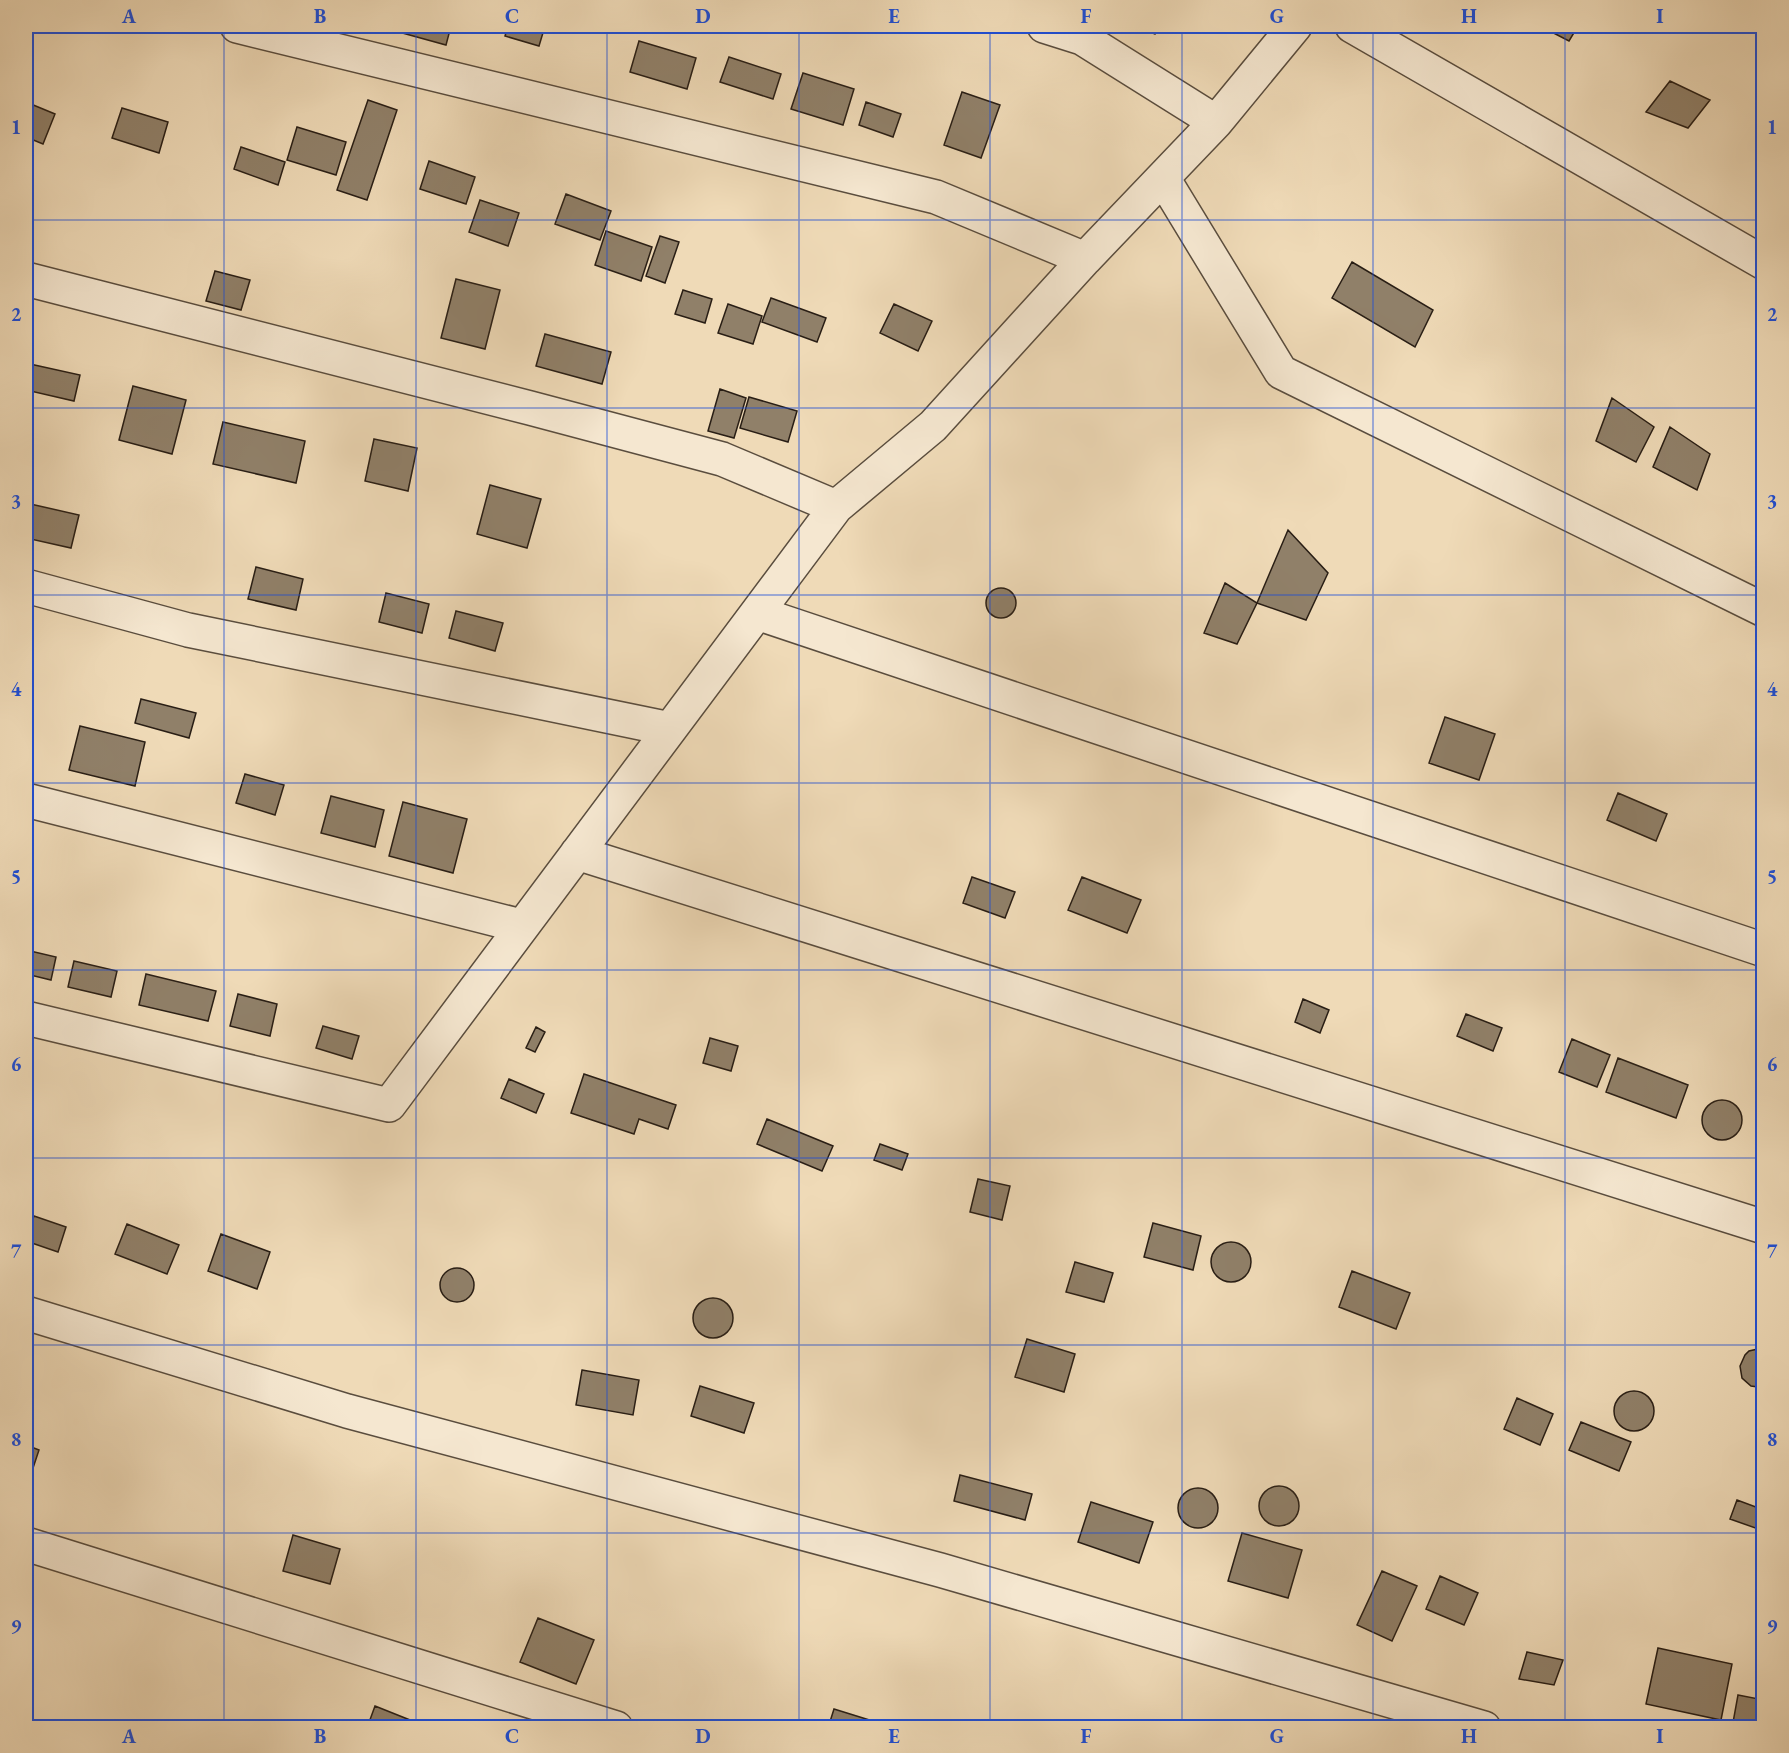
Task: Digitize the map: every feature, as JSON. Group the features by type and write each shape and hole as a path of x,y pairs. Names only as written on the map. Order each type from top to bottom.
{"street":[{"path":"237,26 936,197 1085,259"},
{"path":"1044,26 1082,38 1216,122"},
{"path":"26,1018 389,1105 836,507 933,426 1085,259 1216,122 1295,26"},
{"path":"1352,26 1764,263"},
{"path":"1163,178 1281,372 1764,610"},
{"path":"26,279 722,459 836,507"},
{"path":"26,585 188,630 670,729"},
{"path":"757,613 1764,950"},
{"path":"26,800 521,926"},
{"path":"577,853 1764,1227"},
{"path":"26,1313 347,1411 940,1570 1484,1728"},
{"path":"26,1544 616,1728"}],"building":[{"path":"377,26 451,26 446,45"},
{"path":"508,26 545,26 539,46 505,36"},
{"path":"829,26 856,26 854,33"},
{"path":"1136,26 1159,26 1155,34"},
{"path":"1540,26 1578,26 1569,41"},
{"path":"639,41 696,58 687,89 630,72"},
{"path":"729,57 781,74 773,99 720,82"},
{"path":"803,73 854,89 843,125 791,109"},
{"path":"1670,81 1710,100 1688,128 1646,112"},
{"path":"962,92 1000,105 981,158 944,145"},
{"path":"368,100 397,110 367,200 337,190"},
{"path":"26,102 55,114 43,144 26,137"},
{"path":"866,102 901,114 893,137 859,125"},
{"path":"122,108 168,122 159,153 112,138"},
{"path":"297,127 346,142 336,175 287,160"},
{"path":"241,147 285,162 278,185 234,169"},
{"path":"429,161 475,177 466,204 420,189"},
{"path":"566,194 611,211 600,240 555,224"},
{"path":"26,199 33,201 26,225"},
{"path":"480,200 519,213 508,246 469,232"},
{"path":"606,231 652,247 641,281 595,265"},
{"path":"660,236 679,242 665,283 646,276"},
{"path":"1352,262 1433,310 1415,347 1332,298"},
{"path":"215,271 250,280 241,310 206,301"},
{"path":"456,279 500,290 485,349 441,338"},
{"path":"683,290 712,299 705,323 675,314"},
{"path":"771,298 826,318 817,342 762,322"},
{"path":"728,304 762,316 753,344 718,333"},
{"path":"894,304 932,321 918,351 880,333"},
{"path":"545,334 611,352 602,384 536,366"},
{"path":"30,364 80,375 74,401 26,390"},
{"path":"133,386 186,400 172,454 119,440"},
{"path":"720,389 746,398 734,438 708,431"},
{"path":"749,397 797,411 788,442 740,428"},
{"path":"1612,398 1654,427 1636,462 1596,441"},
{"path":"223,422 305,441 296,483 213,464"},
{"path":"1670,427 1710,454 1697,490 1653,467"},
{"path":"374,439 417,448 408,491 365,481"},
{"path":"490,485 541,499 527,548 477,534"},
{"path":"26,503 79,515 71,548 26,538"},
{"path":"1288,530 1328,573 1306,620 1257,603"},
{"path":"256,567 303,579 296,610 248,599"},
{"path":"1225,583 1257,603 1237,644 1204,633"},
{"path":"1001,588 1007,589 1015,597 1015,609 1007,617 1001,618 995,617 987,609 986,603 987,597 995,589"},
{"path":"386,593 429,604 422,633 379,622"},
{"path":"456,611 503,623 495,651 449,638"},
{"path":"141,699 196,713 189,738 135,723"},
{"path":"26,715 33,716 26,753"},
{"path":"1445,717 1495,734 1479,780 1429,763"},
{"path":"80,726 145,742 135,786 69,770"},
{"path":"245,774 284,785 275,815 236,803"},
{"path":"1618,793 1667,814 1656,841 1607,820"},
{"path":"331,796 384,810 375,847 321,833"},
{"path":"403,802 467,819 453,873 389,856"},
{"path":"1764,840 1764,869 1760,868"},
{"path":"972,877 1015,892 1005,918 963,903"},
{"path":"1082,877 1141,900 1127,933 1068,910"},
{"path":"26,950 56,957 51,980 26,974"},
{"path":"74,961 117,971 111,997 68,987"},
{"path":"146,974 216,991 208,1021 139,1005"},
{"path":"238,994 277,1004 270,1036 230,1026"},
{"path":"1303,999 1329,1010 1320,1033 1295,1022"},
{"path":"1466,1014 1502,1028 1493,1051 1457,1036"},
{"path":"323,1026 359,1036 352,1059 316,1048"},
{"path":"536,1027 545,1032 535,1052 526,1048"},
{"path":"710,1038 738,1046 731,1071 703,1063"},
{"path":"1572,1039 1610,1055 1597,1087 1559,1072"},
{"path":"1618,1058 1688,1085 1676,1118 1606,1092"},
{"path":"584,1074 676,1105 668,1129 639,1119 634,1134 571,1113"},
{"path":"509,1079 544,1094 536,1113 501,1098"},
{"path":"1722,1100 1736,1106 1742,1120 1736,1134 1722,1140 1708,1134 1702,1120 1708,1106"},
{"path":"767,1119 833,1146 822,1171 757,1144"},
{"path":"880,1144 908,1154 902,1170 874,1160"},
{"path":"978,1179 1010,1186 1002,1220 970,1212"},
{"path":"34,1216 66,1227 58,1252 26,1241"},
{"path":"1153,1223 1201,1236 1193,1270 1144,1257"},
{"path":"127,1224 179,1245 167,1274 115,1254"},
{"path":"221,1234 270,1252 257,1289 208,1271"},
{"path":"1231,1242 1245,1248 1251,1262 1245,1276 1231,1282 1217,1276 1211,1262 1217,1248"},
{"path":"1075,1262 1113,1273 1104,1302 1066,1292"},
{"path":"457,1268 469,1273 474,1285 469,1297 457,1302 445,1297 440,1285 445,1273"},
{"path":"1352,1271 1410,1293 1396,1329 1339,1307"},
{"path":"713,1298 727,1304 733,1318 727,1332 713,1338 699,1332 693,1318 699,1304"},
{"path":"1027,1339 1075,1354 1064,1392 1015,1377"},
{"path":"1764,1349 1764,1387 1751,1386 1742,1378 1740,1366 1749,1351"},
{"path":"582,1370 639,1380 633,1415 576,1405"},
{"path":"700,1386 754,1403 744,1433 691,1416"},
{"path":"1634,1391 1648,1397 1654,1411 1648,1425 1634,1431 1620,1425 1614,1411 1620,1397"},
{"path":"1517,1398 1553,1414 1540,1445 1504,1429"},
{"path":"1581,1422 1631,1442 1619,1471 1569,1450"},
{"path":"26,1445 39,1450 30,1477 26,1476"},
{"path":"960,1475 1032,1494 1025,1520 954,1501"},
{"path":"1279,1486 1293,1492 1299,1506 1293,1520 1279,1526 1265,1520 1259,1506 1265,1492"},
{"path":"1198,1488 1212,1494 1218,1508 1212,1522 1198,1528 1184,1522 1178,1508 1184,1494"},
{"path":"1737,1500 1764,1510 1764,1531 1730,1519"},
{"path":"1091,1502 1153,1522 1139,1563 1078,1542"},
{"path":"1242,1533 1302,1550 1288,1598 1228,1581"},
{"path":"293,1535 340,1549 330,1584 283,1571"},
{"path":"1382,1571 1417,1586 1392,1641 1357,1625"},
{"path":"1440,1576 1478,1593 1464,1625 1426,1609"},
{"path":"538,1618 594,1640 576,1684 520,1662"},
{"path":"1658,1648 1732,1664 1721,1720 1646,1704"},
{"path":"1527,1652 1563,1660 1554,1685 1519,1679"},
{"path":"1738,1695 1764,1700 1764,1728 1732,1728"},
{"path":"375,1706 410,1720 407,1728 367,1728"},
{"path":"834,1709 892,1727 828,1728"}]}
